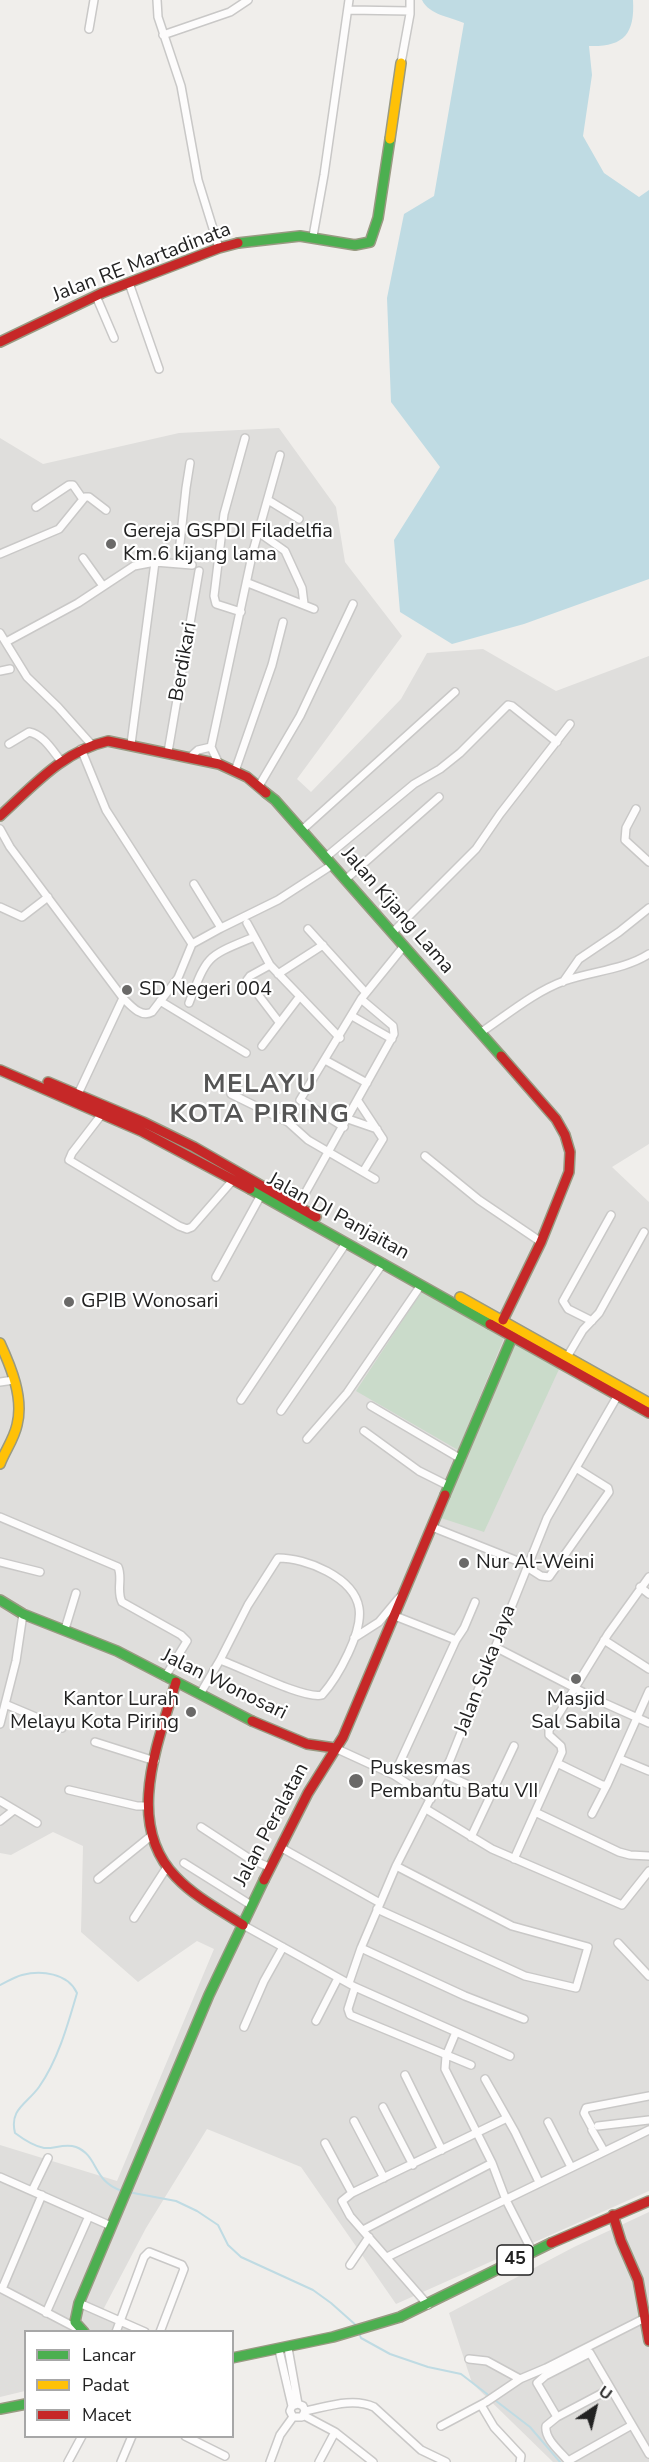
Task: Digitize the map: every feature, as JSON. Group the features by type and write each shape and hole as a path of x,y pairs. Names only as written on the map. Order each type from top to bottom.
{"main road":[{"name":"Jalan RE Martadinata","path":"0,342 96,296 219,248 260,238 313,236 356,246 370,242 378,218 401,63"},
{"name":"Jalan Kijang Lama","path":"0,816 61,761 91,744 108,741 219,764 259,786 302,830 556,1119 568,1144 571,1160 569,1172 541,1242 503,1320"},
{"name":"Jalan DI Panjaitan","path":"0,1062 153,1127 346,1243 649,1413"},
{"name":"Jalan DI Panjaitan","path":"0,1071 141,1131 233,1180 298,1206 649,1403"},
{"name":"Jalan Peralatan","path":"81,2330 75,2322 79,2303 123,2194 209,1995 269,1867 308,1793 343,1737 513,1335"},
{"path":"0,1343 14,1380 18,1417 0,1464"},
{"name":"Jalan Wonosari","path":"0,1602 23,1614 117,1651 283,1735 307,1744 335,1748"},
{"path":"177,1682 155,1761 149,1806 152,1836 167,1867 188,1887 243,1924"},
{"name":"45","path":"234,2358 283,2349 382,2323 428,2305 532,2251 649,2201"},
{"path":"613,2215 638,2280 647,2319 649,2341"},
{"path":"0,2409 24,2404"}],"street":[{"path":"89,29 94,0"},
{"path":"157,0 163,35 181,86 198,180 219,248"},
{"path":"163,35 230,12 248,0"},
{"path":"313,236 349,0"},
{"path":"401,63 410,0"},
{"path":"349,10 410,11"},
{"path":"129,283 159,369"},
{"path":"96,296 114,338"},
{"path":"241,612 216,604 214,596 224,514 245,438"},
{"path":"219,764 211,747 258,532 280,455"},
{"path":"178,562 190,464"},
{"path":"36,507 69,485 73,485 82,498"},
{"path":"0,554 59,529 82,498 89,497 106,510"},
{"path":"268,500 299,519"},
{"path":"258,532 285,551 302,588 304,604"},
{"path":"83,558 103,586"},
{"path":"131,744 155,562"},
{"path":"6,642 78,603 134,566 155,562 192,564"},
{"name":"Berdikari","path":"168,752 199,571"},
{"path":"248,583 314,609"},
{"path":"259,786 300,716 353,604"},
{"path":"235,771 272,665 283,622"},
{"path":"0,633 27,677 91,744"},
{"path":"0,671 10,669"},
{"path":"302,830 455,692"},
{"path":"0,829 10,847 123,999 144,1014 152,1012 182,970 192,944 278,900 329,861 414,784 440,769 460,753 508,705 513,706 557,742"},
{"path":"392,933 469,857 570,723"},
{"path":"9,744 33,732 44,739 61,761"},
{"path":"189,758 198,750 211,747"},
{"path":"81,749 102,802 192,944"},
{"path":"345,880 439,797"},
{"path":"636,809 626,828 625,840 649,861"},
{"path":"194,884 221,928"},
{"path":"0,907 22,917 48,897"},
{"path":"563,982 579,959 649,908"},
{"path":"247,923 270,965 340,1038"},
{"path":"308,929 366,993"},
{"path":"189,1003 207,960 217,953 254,937"},
{"path":"278,974 323,945"},
{"path":"344,1127 300,1101 340,1038 361,999 404,946"},
{"path":"480,1033 534,997 563,982 624,965 649,954"},
{"path":"270,965 247,979 279,1022"},
{"path":"261,1046 300,996"},
{"path":"78,1094 123,999"},
{"path":"298,1206 344,1127 395,1031 393,1026 361,999"},
{"path":"160,1001 246,1053"},
{"path":"352,1016 392,1039"},
{"path":"326,1060 367,1083"},
{"path":"231,1094 288,1122 308,1140 375,1179"},
{"path":"358,1101 383,1140 363,1172"},
{"path":"102,1114 69,1160 179,1226 187,1229 192,1227 233,1180"},
{"path":"348,1119 377,1129"},
{"path":"425,1156 479,1200 541,1242"},
{"path":"216,1277 262,1192"},
{"path":"592,1321 568,1309 563,1301 611,1215"},
{"path":"567,1356 583,1330 599,1313 644,1232"},
{"path":"241,1400 346,1243"},
{"path":"281,1411 383,1263"},
{"path":"307,1439 347,1392 422,1285"},
{"path":"0,1382 14,1380"},
{"name":"Jalan Suka Jaya","path":"446,2056 350,2015 348,2009 361,1948 396,1866 444,1774 475,1702 547,1518 618,1395"},
{"path":"371,1406 461,1459"},
{"path":"364,1431 419,1470 449,1486"},
{"path":"527,1567 542,1576 549,1576 609,1492 608,1488 576,1468"},
{"path":"0,1517 118,1567 119,1595 122,1602 182,1635 187,1641 165,1677"},
{"path":"432,1527 520,1562"},
{"path":"200,1694 248,1605 278,1558 293,1558 318,1566 340,1580 353,1594 358,1606 359,1618 354,1638 325,1693 319,1696 294,1690 220,1659"},
{"path":"0,1562 40,1572"},
{"path":"514,1859 562,1749 549,1735 549,1730 604,1640 649,1577"},
{"path":"640,1587 649,1594"},
{"path":"354,1638 379,1622 405,1592"},
{"path":"65,1629 76,1593"},
{"path":"394,1775 475,1602"},
{"path":"0,1724 16,1660 23,1614"},
{"path":"394,1616 456,1640"},
{"path":"604,1640 649,1669"},
{"path":"495,1647 576,1689 649,1723"},
{"path":"592,1814 620,1760 636,1716 649,1691"},
{"path":"5,1704 63,1728"},
{"path":"95,1742 155,1761"},
{"path":"471,1837 514,1746"},
{"name":"Jalan Wonosari","path":"335,1748 394,1775 431,1799"},
{"path":"620,1760 649,1771"},
{"path":"557,1763 602,1785 607,1785"},
{"path":"444,1774 491,1795"},
{"path":"69,1790 137,1806 149,1806"},
{"path":"0,1801 37,1823"},
{"path":"426,1809 471,1837 514,1859 622,1905 649,1871"},
{"path":"0,1821 14,1810"},
{"path":"535,1812 619,1852 649,1856"},
{"path":"201,1827 250,1859 269,1867"},
{"path":"98,1879 152,1836"},
{"path":"280,1847 378,1906 525,1976 576,1988 588,1947 512,1926 396,1866"},
{"path":"184,1863 251,1905"},
{"path":"134,1918 167,1867"},
{"path":"243,1924 352,1985 510,2056"},
{"path":"618,1943 649,1976"},
{"path":"244,2026 264,1981 283,1947"},
{"path":"361,1948 465,1996 524,2019"},
{"path":"316,2021 338,1978"},
{"path":"456,2032 446,2056 445,2069 492,2163 506,2200 532,2251"},
{"path":"446,2056 471,2065"},
{"path":"405,2075 442,2150"},
{"path":"485,2079 539,2182"},
{"path":"604,2151 594,2127 584,2113 586,2108 649,2096"},
{"path":"383,2107 413,2165"},
{"path":"428,2305 363,2230 342,2203 344,2198 507,2118"},
{"path":"594,2127 649,2120"},
{"path":"354,2121 384,2178"},
{"path":"548,2122 571,2167"},
{"path":"387,2257 649,2130"},
{"path":"325,2143 352,2193"},
{"path":"32,2191 48,2158"},
{"path":"363,2230 492,2163"},
{"path":"0,2177 111,2226"},
{"path":"42,2195 1,2289 80,2330"},
{"path":"46,2313 89,2216"},
{"path":"350,2265 369,2237"},
{"path":"116,2330 144,2257 149,2252 182,2265 184,2269 160,2330"},
{"path":"79,2303 142,2330"},
{"path":"441,2426 481,2405 520,2379 647,2319"},
{"path":"283,2349 295,2405"},
{"path":"557,2417 537,2383 540,2379 590,2353 594,2356 649,2454"},
{"path":"469,2359 487,2361 520,2379"},
{"path":"610,2388 557,2417 546,2426 545,2432 568,2462 632,2425"},
{"path":"293,2417 300,2418 304,2413 354,2402 367,2403 421,2450 446,2462"},
{"path":"295,2405 303,2406 304,2413"},
{"path":"293,2417 290,2411 295,2405"},
{"path":"481,2405 494,2427 517,2450 521,2456 520,2462"},
{"path":"304,2413 335,2432 373,2462"},
{"path":"270,2462 280,2435 293,2417"},
{"path":"320,2462 335,2432"},
{"path":"68,2462 81,2438"},
{"path":"124,2461 131,2438"},
{"path":"189,2438 225,2456"}],"shaded area":[{"path":"279,428 336,507 345,562 402,636 297,779 311,792 401,699 427,653 483,649 556,691 649,656 649,1144 612,1167 649,1202 649,2191 396,2304 301,2167 207,2129 146,2228 103,2310 139,2330 24,2330 24,2391 0,2397 0,2145 117,2181 214,1949 197,1941 138,1982 81,1932 83,1846 53,1832 11,1855 0,1853 0,438 43,464 179,433"},
{"path":"649,2212 649,2462 553,2462 472,2383 449,2313 574,2247"}],"green space":[{"path":"422,1291 504,1338 458,1450 356,1391"},
{"path":"514,1343 560,1367 484,1532 441,1518"}],"water":[{"path":"422,0 633,0 632,22 624,36 610,44 589,46 592,75 583,136 604,173 639,197 649,190 649,579 524,624 452,644 400,612 394,540 440,467 391,402 387,298 404,214 434,196 464,23 435,12"}],"waterway":[{"path":"0,1985 22,1975 45,1973 61,1977 73,1986 77,1993 62,2042 52,2065 39,2087 17,2112 15,2133 32,2144 44,2148 76,2147 89,2156 105,2181 122,2191"},
{"path":"128,2192 176,2201 197,2211 218,2225 228,2245 241,2257 313,2290 358,2327"},
{"path":"359,2333 361,2338 390,2354 428,2367 461,2374 530,2427 560,2462"}],"traffic: fast":[{"path":"238,243 300,236 355,245 370,242 378,218 390,139"},
{"path":"266,793 275,800 501,1056"},
{"path":"250,1189 490,1324"},
{"path":"445,1495 513,1335"},
{"path":"0,1600 23,1614 117,1651 252,1721"},
{"path":"82,2330 75,2322 79,2303 209,1995 264,1880"},
{"path":"234,2358 333,2337 400,2317 551,2243"},
{"path":"0,2409 24,2404"}],"traffic: slow":[{"path":"390,139 401,63"},
{"path":"460,1297 649,1403"},
{"path":"0,1343 12,1372 19,1404 16,1430 0,1464"}],"traffic: jam":[{"path":"0,342 102,293 219,248 238,243"},
{"path":"0,816 63,761 92,746 108,741 219,764 247,777 266,793"},
{"path":"501,1056 556,1119 565,1135 570,1152 569,1172 541,1242 503,1320"},
{"path":"0,1070 141,1131 250,1189"},
{"path":"48,1082 143,1122 194,1147 316,1217"},
{"path":"490,1324 649,1413"},
{"path":"264,1880 308,1793 343,1737 445,1495"},
{"path":"176,1682 154,1757 150,1782 148,1808 152,1833 160,1856 176,1877 199,1897 243,1925"},
{"path":"252,1721 307,1744 335,1748"},
{"path":"551,2243 649,2201"},
{"path":"613,2215 621,2241 638,2280 649,2341"}],"place":[{"name":"Gereja GSPDI Filadelfia Km.6 kijang lama","path":"111,544"},
{"name":"SD Negeri 004","path":"127,990"},
{"name":"GPIB Wonosari","path":"69,1302"},
{"name":"Nur Al-Weini","path":"464,1563"},
{"name":"Masjid Sal Sabila","path":"576,1679"},
{"name":"Kantor Lurah Melayu Kota Piring","path":"191,1712"},
{"name":"Puskesmas Pembantu Batu VII","path":"356,1781"}],"district":[{"name":"MELAYU KOTA PIRING","path":"260,1101"}]}
